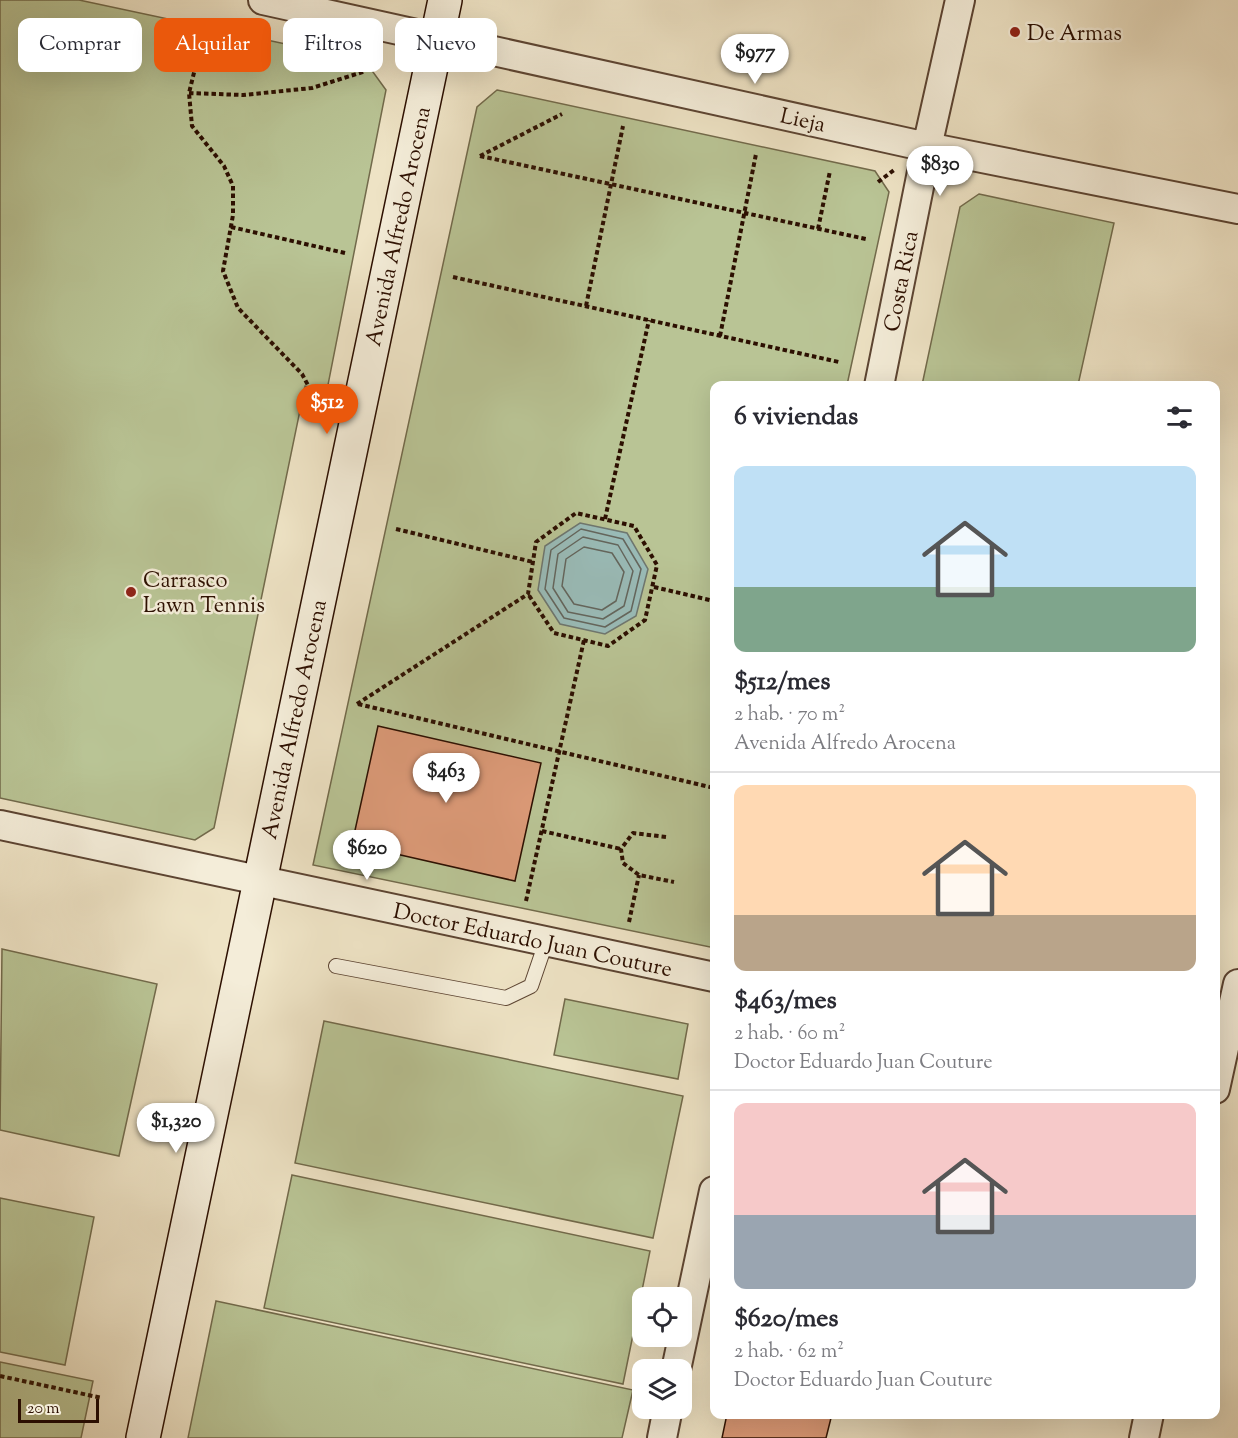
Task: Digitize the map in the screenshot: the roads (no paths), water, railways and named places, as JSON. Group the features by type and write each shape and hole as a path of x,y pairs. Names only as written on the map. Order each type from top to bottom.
{"street":[{"name":"Lieja","path":"263,0 395,29"},
{"name":"Avenida Alfredo Arocena","path":"441,18 445,0"},
{"name":"Costa Rica","path":"880,381 927,147 960,0"},
{"name":"Lieja","path":"497,51 927,147 1238,209"},
{"name":"Avenida Alfredo Arocena","path":"143,1438 430,72"},
{"name":"Doctor Eduardo Juan Couture","path":"0,825 710,976"},
{"path":"1220,1067 1238,984"},
{"path":"1220,1091 1238,1096"},
{"path":"678,1359 710,1210"},
{"path":"662,1438 666,1419"},
{"path":"1144,1438 1148,1419"}],"lane":[{"path":"336,966 506,998 531,986 546,942"}],"water":[{"path":"580,523 627,533 648,569 636,616 605,634 560,624 538,590 545,546"}],"place":[{"name":"De Armas","path":"1015,32"},
{"name":"Carrasco Lawn Tennis","path":"131,592"}]}
